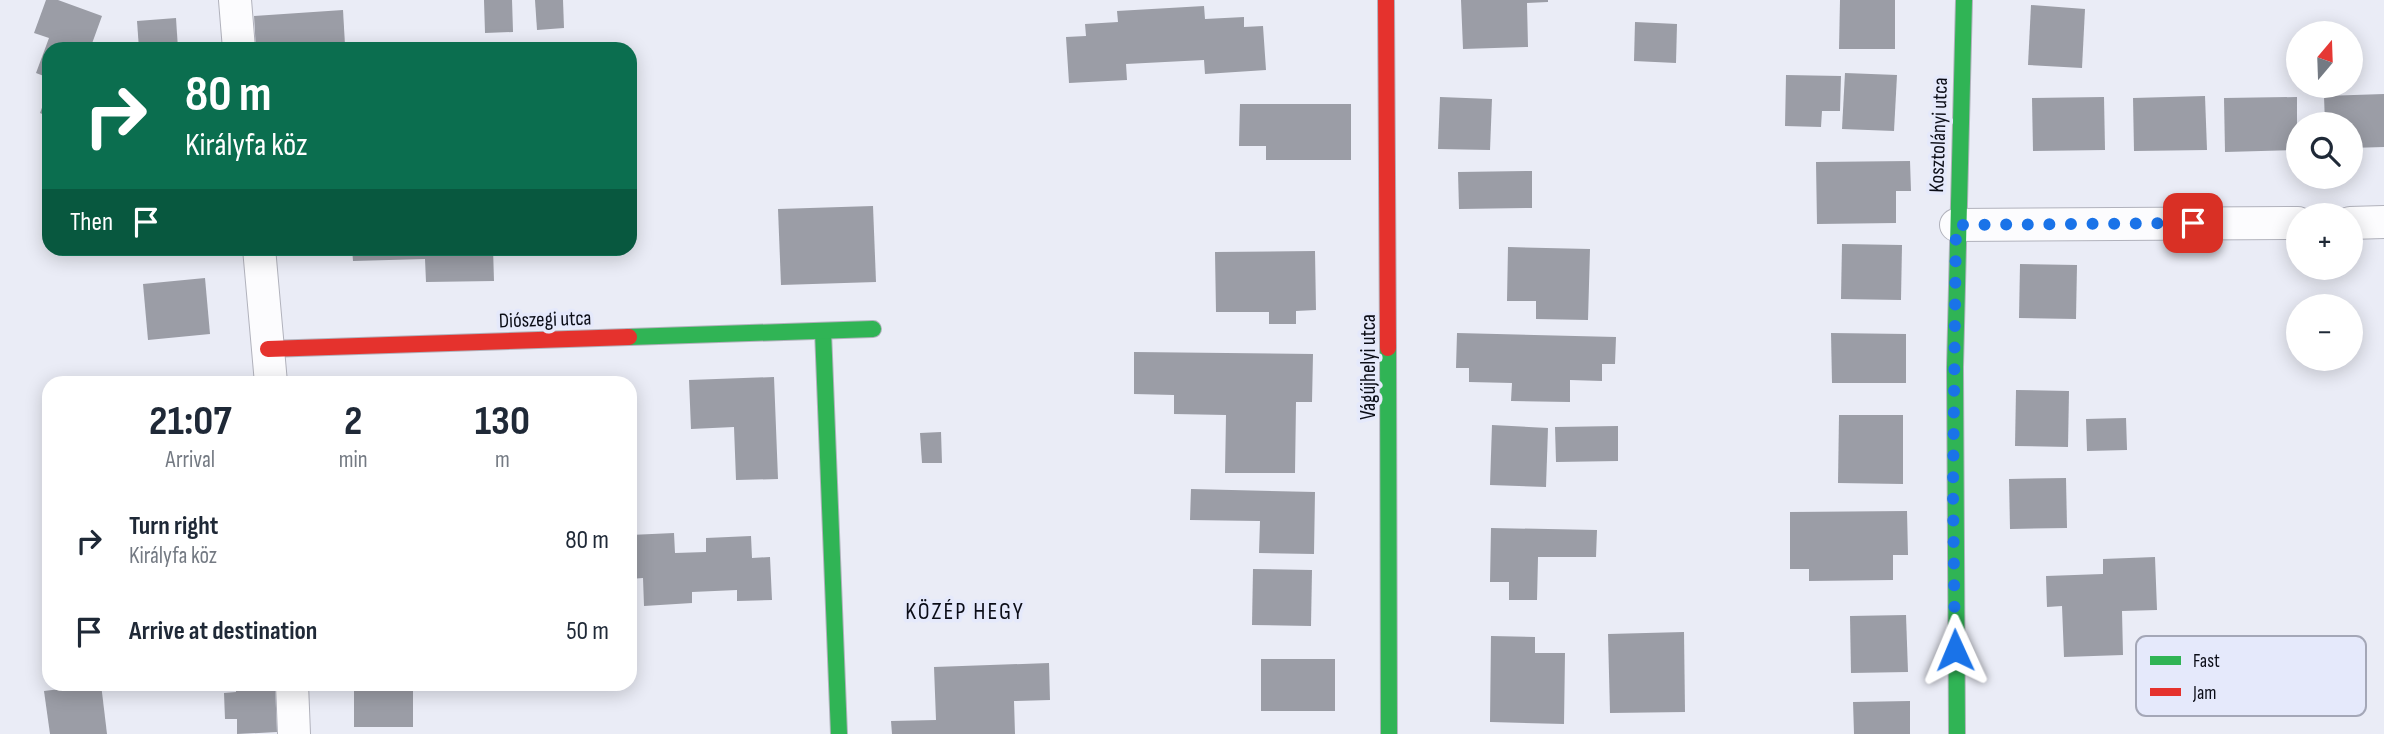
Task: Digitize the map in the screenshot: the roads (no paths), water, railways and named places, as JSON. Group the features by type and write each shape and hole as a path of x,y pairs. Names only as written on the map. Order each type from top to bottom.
{"street":[{"path":"235,0 238,42"},
{"name":"Vágújhelyi utca","path":"1386,0 1390,418 1389,734"},
{"name":"Kosztolányi utca","path":"1957,734 1953,491 1956,225 1964,0"},
{"path":"2363,222 2384,222"},
{"path":"1956,225 2286,223"},
{"path":"260,256 270,376"},
{"name":"Diószegi utca","path":"268,349 873,329"},
{"path":"823,331 839,734"},
{"path":"292,691 294,734"}],"district":[{"name":"KÖZÉP HEGY","path":"965,611"}]}
